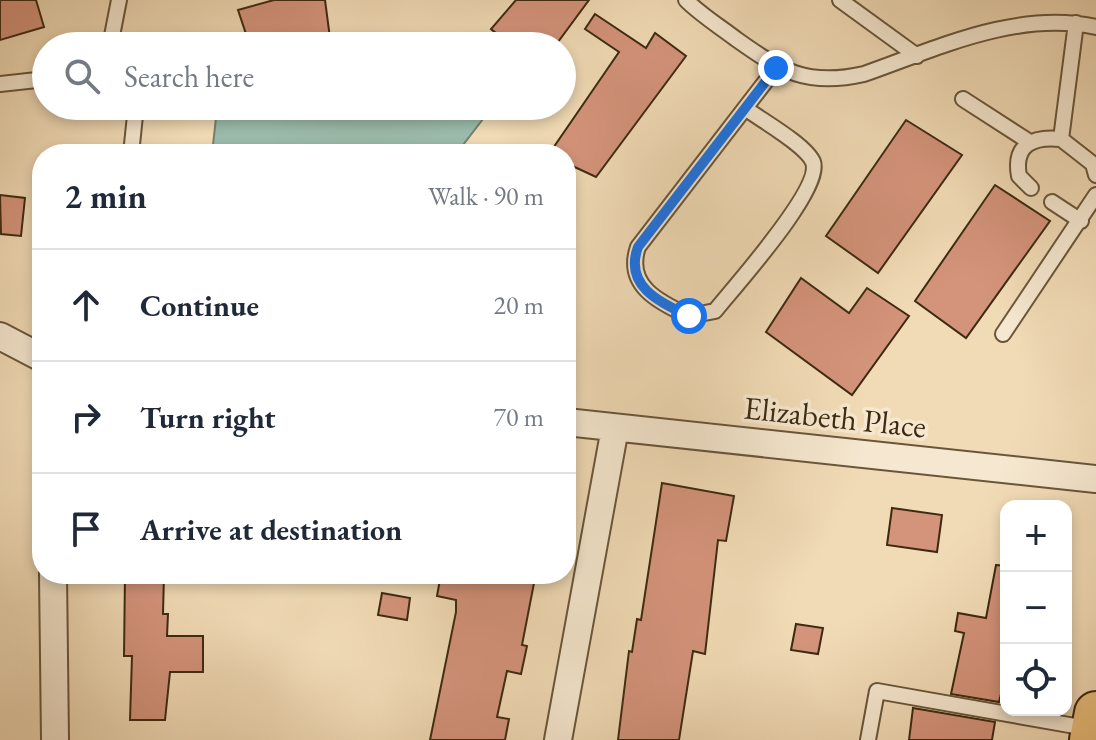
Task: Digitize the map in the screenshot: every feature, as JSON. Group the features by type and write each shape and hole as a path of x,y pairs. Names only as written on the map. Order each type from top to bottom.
{"street":[{"path":"0,336 32,353"},
{"name":"Elizabeth Place","path":"576,423 1096,479"},
{"path":"558,740 615,428"},
{"path":"53,584 55,740"}],"lane":[{"path":"113,32 119,0"},
{"path":"686,0 776,68 799,77 841,79 1019,23 1076,23 1096,27"},
{"path":"840,0 917,56"},
{"path":"1061,139 1076,23"},
{"path":"745,108 804,150 812,160 813,176 796,207 715,311 689,316 639,284 633,271 633,260 638,247 745,108 776,68"},
{"path":"0,84 32,81"},
{"path":"963,99 1028,141"},
{"path":"132,144 135,120"},
{"path":"1031,188 1019,176 1017,165 1028,141 1041,137 1061,139 1093,164 1096,175"},
{"path":"1003,334 1096,195"},
{"path":"1052,202 1081,221"},
{"path":"868,740 877,691 1094,727"}],"shaded area":[{"path":"216,120 482,120 464,144 213,144"}],"building":[{"path":"0,0 36,0 44,27 0,40"},
{"path":"274,0 325,0 329,32 245,32 238,10"},
{"path":"516,0 589,0 565,32 495,32 491,29"},
{"path":"595,14 646,48 655,33 686,56 596,177 576,168 576,144 556,144 572,120 576,120 576,115 619,52 585,29"},
{"path":"906,120 962,155 878,273 826,236"},
{"path":"995,185 1050,221 966,338 915,301"},
{"path":"0,195 25,198 21,236 1,234"},
{"path":"801,278 849,313 867,288 909,316 852,395 766,332"},
{"path":"662,483 734,496 726,541 718,540 705,654 693,651 679,740 618,740 629,651 632,652 637,619 641,620"},
{"path":"892,508 942,515 937,552 887,545"},
{"path":"996,565 1000,565 999,702 951,694 964,633 955,631 958,613 986,618"},
{"path":"125,584 164,584 163,614 168,614 167,636 203,636 203,672 170,672 165,720 130,720 132,656 124,656"},
{"path":"439,584 534,584 522,645 527,646 521,674 507,671 497,717 509,719 505,740 430,740 456,612 456,600 437,596"},
{"path":"382,593 410,598 407,620 378,615"},
{"path":"796,624 823,628 818,654 791,650"},
{"path":"913,708 995,722 992,740 909,740"}],"route":[{"path":"689,316 639,284 633,271 633,260 638,247 776,68"}]}
